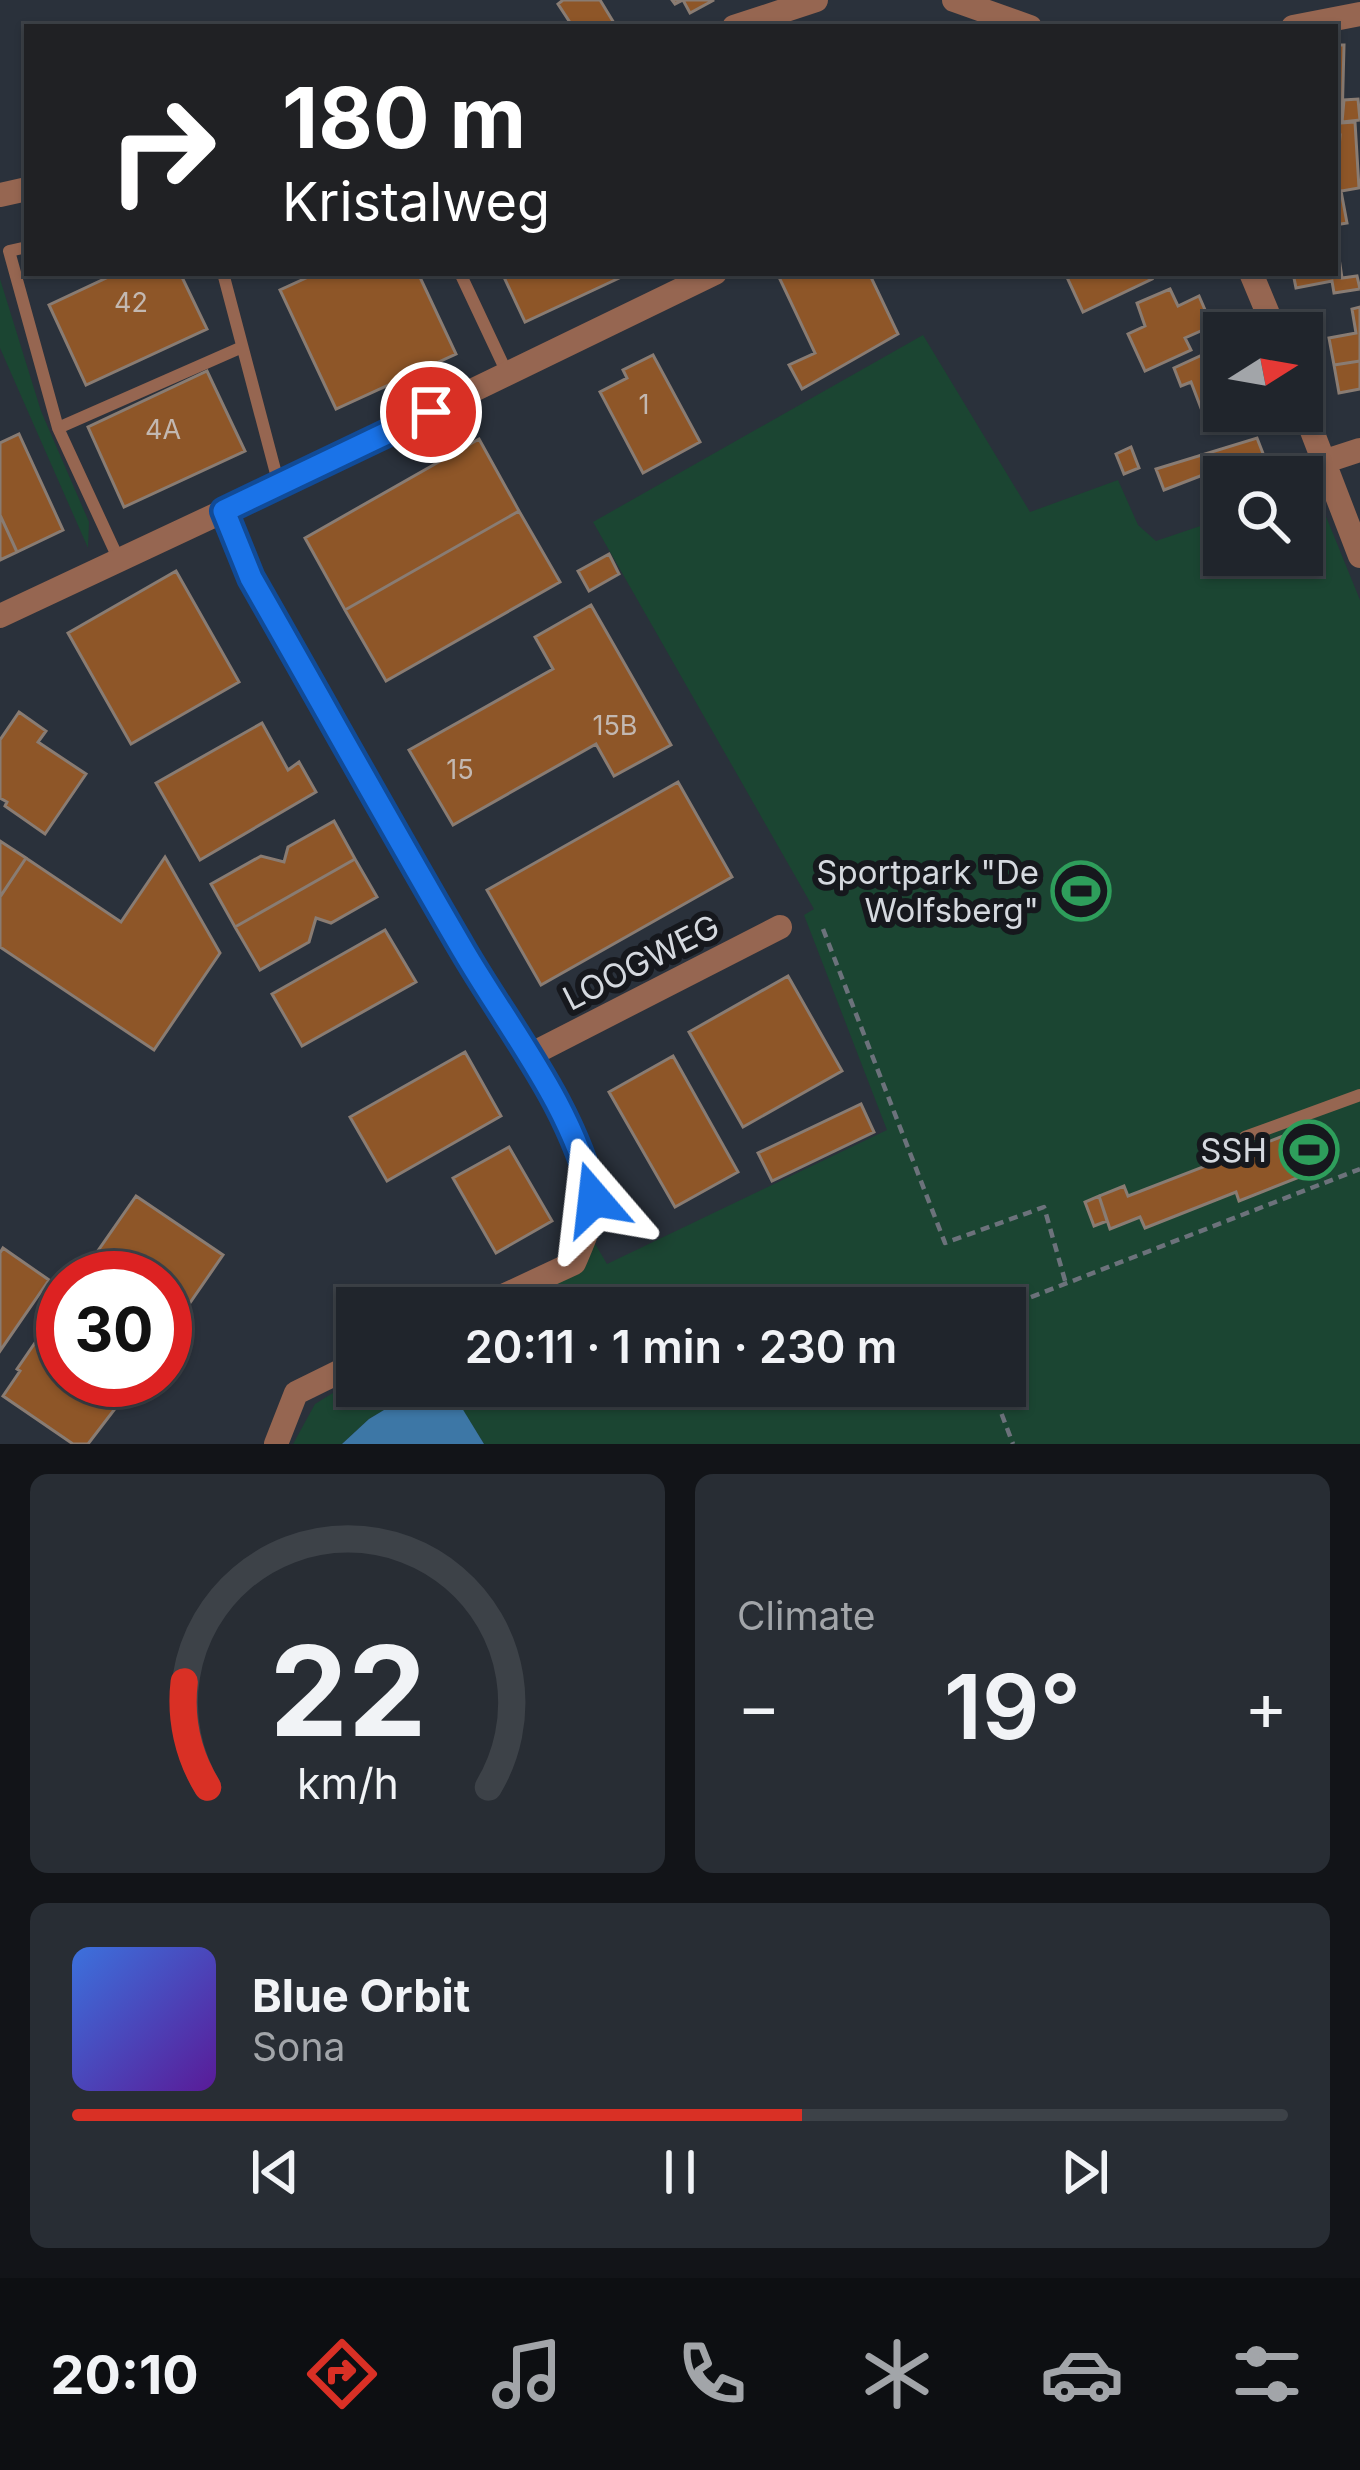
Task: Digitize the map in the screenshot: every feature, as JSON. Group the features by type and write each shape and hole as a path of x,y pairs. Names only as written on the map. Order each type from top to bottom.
{"street":[{"path":"743,24 817,0"},
{"path":"954,0 1022,24"},
{"path":"1308,24 1360,14"},
{"path":"0,616 709,276"},
{"path":"1252,276 1267,312"},
{"path":"1360,451 1323,461 1360,556"},
{"path":"224,511 251,578 466,956 532,1054 587,1171 594,1199 574,1263 522,1287"},
{"name":"LOOGWEG","path":"532,1054 780,927"},
{"path":"276,1444 296,1393 336,1373"}],"lane":[{"path":"24,248 9,250 58,428 119,560"},
{"path":"224,276 279,486"},
{"path":"461,276 508,375"},
{"path":"58,428 240,348"},
{"path":"1245,1137 1360,1095"}],"path":[{"path":"823,929 945,1243 1044,1207 1066,1284"},
{"path":"1026,1299 1360,1169"},
{"path":"999,1407 1013,1444"}],"green space":[{"path":"0,279 41,411 89,522 88,548 0,348"},
{"name":"Sportpark \"De Wolfsberg\"","path":"923,335 1030,512 1118,480 1138,525 1156,541 1203,525 1203,576 1323,576 1323,509 1360,600 1360,1444 484,1444 461,1407 1026,1407 1026,1287 524,1287 594,1242 607,1264 887,1130 804,915 814,909 593,522"},
{"path":"336,1391 336,1407 389,1407 342,1444 293,1444 315,1404"}],"water":[{"path":"389,1407 461,1407 484,1444 342,1444"}],"building":[{"path":"600,0 614,23 571,24 558,4"},
{"path":"683,0 714,0 690,13"},
{"path":"1338,45 1344,45 1342,123 1355,122 1359,188 1338,192"},
{"path":"1358,99 1360,120 1342,122 1344,100"},
{"path":"1338,192 1347,223 1338,224"},
{"path":"1338,251 1342,278 1357,276 1360,289 1334,293 1332,281 1296,288 1294,276 1338,276"},
{"path":"111,276 181,276 207,329 86,385 49,305"},
{"path":"310,276 419,276 456,354 336,409 280,290"},
{"path":"503,276 624,276 525,322"},
{"path":"778,276 870,276 898,334 802,389 789,365 815,353"},
{"path":"1066,276 1150,276 1152,279 1083,312"},
{"path":"1170,289 1178,306 1199,296 1206,312 1203,330 1185,338 1191,350 1145,371 1128,334 1145,326 1137,303"},
{"path":"1360,307 1360,361 1334,365 1329,338 1356,333 1352,309"},
{"path":"653,355 700,442 643,473 600,392 627,378 623,370"},
{"path":"1203,355 1203,413 1191,382 1181,386 1174,368"},
{"path":"1360,361 1360,389 1339,393 1334,365"},
{"path":"207,371 245,451 124,507 88,427"},
{"path":"19,434 63,530 17,552 0,515 0,443"},
{"path":"1257,438 1264,456 1203,456 1203,475 1164,490 1156,469"},
{"path":"479,439 519,511 345,610 305,538"},
{"path":"1131,447 1139,468 1124,474 1116,454"},
{"path":"519,511 560,582 386,681 345,610"},
{"path":"0,515 17,552 0,560"},
{"path":"609,554 619,574 589,591 578,571"},
{"path":"176,571 239,682 131,744 68,633"},
{"path":"591,605 671,745 614,776 596,744 453,825 409,750 553,669 535,637"},
{"path":"19,712 46,731 38,742 86,774 45,834 0,798 0,740"},
{"path":"262,723 288,770 299,762 316,792 200,860 156,783"},
{"path":"678,782 732,877 541,985 487,890"},
{"path":"334,821 355,859 235,927 211,884 261,856 284,862 288,847"},
{"path":"0,841 26,858 0,897"},
{"path":"165,857 220,953 154,1050 0,947 0,897 26,858 121,922"},
{"path":"355,859 377,897 331,923 316,918 309,942 260,970 235,927"},
{"path":"385,930 416,982 302,1046 272,994"},
{"path":"788,976 842,1071 743,1127 689,1032"},
{"path":"465,1052 501,1116 387,1181 350,1117"},
{"path":"673,1056 738,1172 675,1207 609,1092"},
{"path":"861,1104 874,1132 772,1181 758,1153"},
{"path":"1314,1124 1330,1165 1239,1201 1236,1192 1145,1228 1140,1217 1110,1229 1099,1196 1124,1186 1128,1196"},
{"path":"509,1147 552,1221 496,1253 453,1178"},
{"path":"136,1196 223,1255 192,1300 192,1251 98,1251"},
{"path":"1099,1196 1107,1221 1094,1226 1085,1202"},
{"path":"3,1248 36,1271 36,1299 0,1351"},
{"path":"36,1341 36,1407 116,1407 88,1444 73,1444 3,1396"}],"place":[{"name":"Sportpark \"De Wolfsberg\"","path":"1081,891"},
{"name":"SSH","path":"1309,1150"}],"route":[{"path":"431,412 224,511 251,578 466,956 532,1054 575,1140 594,1199"}]}
